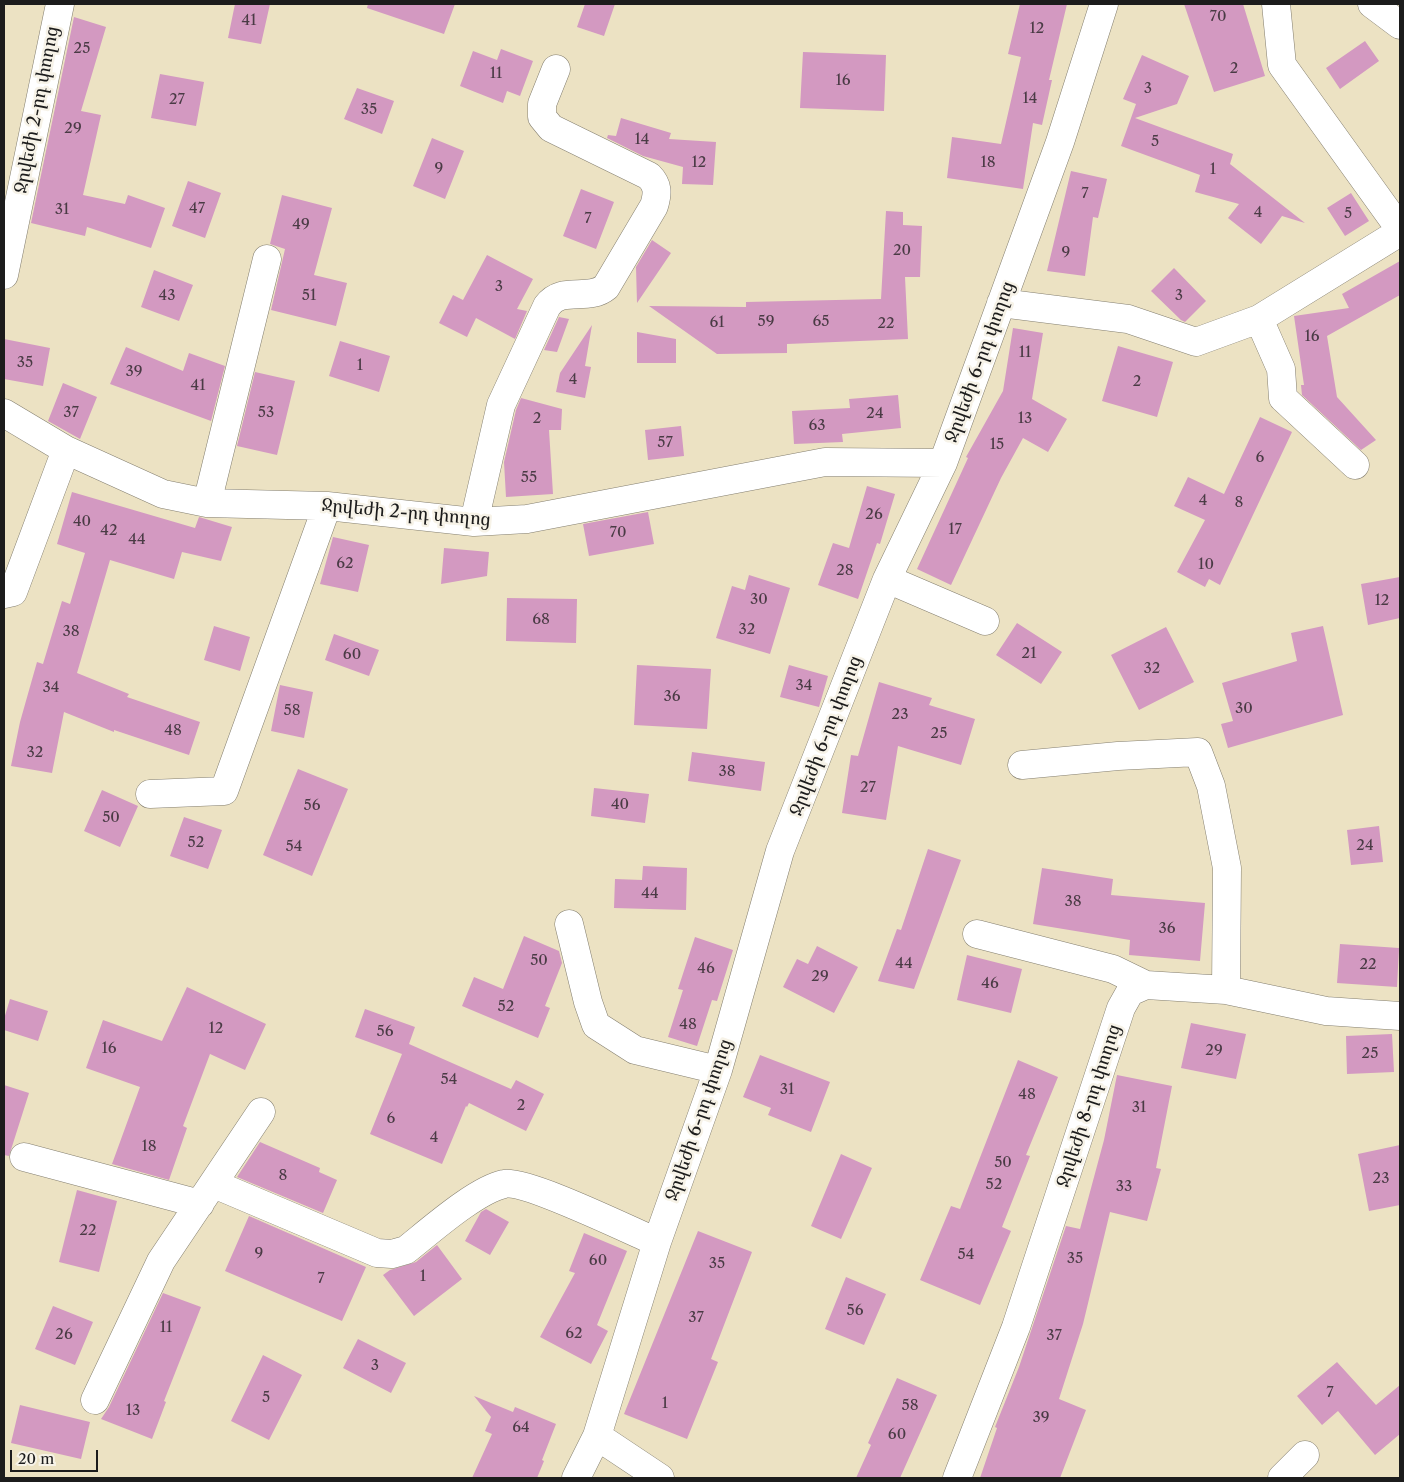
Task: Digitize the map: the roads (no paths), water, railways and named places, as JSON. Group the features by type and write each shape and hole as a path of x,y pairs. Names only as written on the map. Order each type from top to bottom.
{"street":[{"name":"Ջրվեժի 2-րդ փողոց","path":"4,275 60,4"},
{"name":"Ջրվեժի 6-րդ փողոց","path":"576,1478 597,1436 657,1242 718,1070 780,851 888,579 943,463 1060,142 1104,4"},
{"path":"1001,303 1128,319 1196,342 1258,319 1400,231 1282,65 1276,4"},
{"path":"1372,4 1400,26"},
{"path":"474,522 501,405 547,306 552,298 561,294 595,293 606,287 654,206 657,195 656,183 648,176 551,128 542,117 542,104 556,69"},
{"path":"207,502 268,258"},
{"path":"1258,319 1281,369 1284,398 1355,465"},
{"name":"Ջրվեժի 2-րդ փողոց","path":"4,413 66,450 163,494 207,502 326,506 474,522 527,518 826,462 943,463"},
{"path":"4,594 13,592 66,450"},
{"path":"150,794 224,790 326,506"},
{"path":"888,579 986,621"},
{"path":"1022,765 1118,756 1198,752 1211,786 1227,868 1226,990"},
{"path":"569,924 588,1002 596,1026 635,1050 718,1070"},
{"path":"977,934 1113,969 1146,985 1226,990 1326,1011 1400,1016"},
{"name":"Ջրվեժի 8-րդ փողոց","path":"957,1478 1016,1327 1121,1008 1130,992 1146,985"},
{"path":"95,1400 162,1261 261,1112"},
{"path":"24,1157 207,1194 377,1253 392,1254 406,1250 483,1193 505,1183 529,1186 657,1242"},
{"path":"597,1436 660,1478"},
{"path":"1282,1478 1305,1455"}]}
